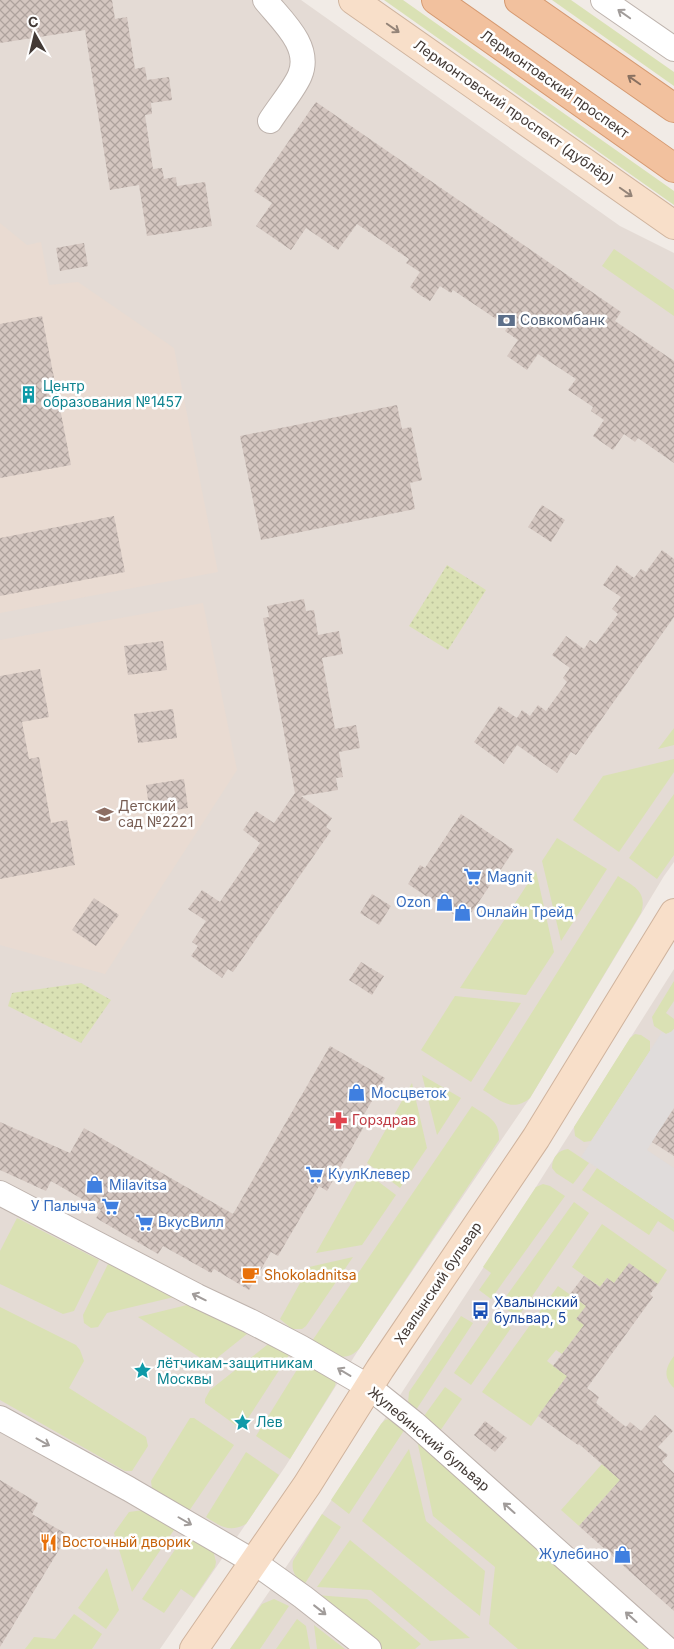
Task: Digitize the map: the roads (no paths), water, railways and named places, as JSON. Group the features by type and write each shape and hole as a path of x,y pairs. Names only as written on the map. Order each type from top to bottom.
{"main road":[{"name":"Лермонтовский проспект","path":"436,0 674,168"},
{"path":"519,0 674,108"}],"street":[{"path":"266,0 293,34 303,56 300,76 270,121"},
{"name":"Лермонтовский проспект (дублёр)","path":"353,0 674,225"},
{"path":"604,0 674,49"},
{"name":"Хвалынский бульвар","path":"194,1649 307,1485 369,1387 536,1138 674,913"},
{"name":"Жулебинский бульвар","path":"0,1193 197,1296 250,1321 324,1360 369,1387 420,1428 667,1649"},
{"path":"0,1418 129,1489 254,1562 303,1597 369,1649"}],"place":[{"name":"Совкомбанк","path":"506,320"},
{"name":"Центр образования №1457","path":"29,394"},
{"name":"Детский сад №2221","path":"104,814"},
{"name":"Magnit","path":"473,877"},
{"name":"Ozon","path":"445,902"},
{"name":"Онлайн Трейд","path":"462,912"},
{"name":"Мосцветок","path":"357,1093"},
{"name":"Горздрав","path":"338,1120"},
{"name":"КуулКлевер","path":"314,1174"},
{"name":"Milavitsa","path":"95,1185"},
{"name":"У Палыча","path":"110,1206"},
{"name":"ВкусВилл","path":"144,1222"},
{"name":"Shokoladnitsa","path":"250,1275"},
{"name":"Хвалынский бульвар, 5","path":"480,1310"},
{"name":"лётчикам-защитникам Москвы","path":"143,1371"},
{"name":"Лев","path":"242,1422"},
{"name":"Восточный дворик","path":"48,1542"},
{"name":"Жулебино","path":"623,1554"}]}
